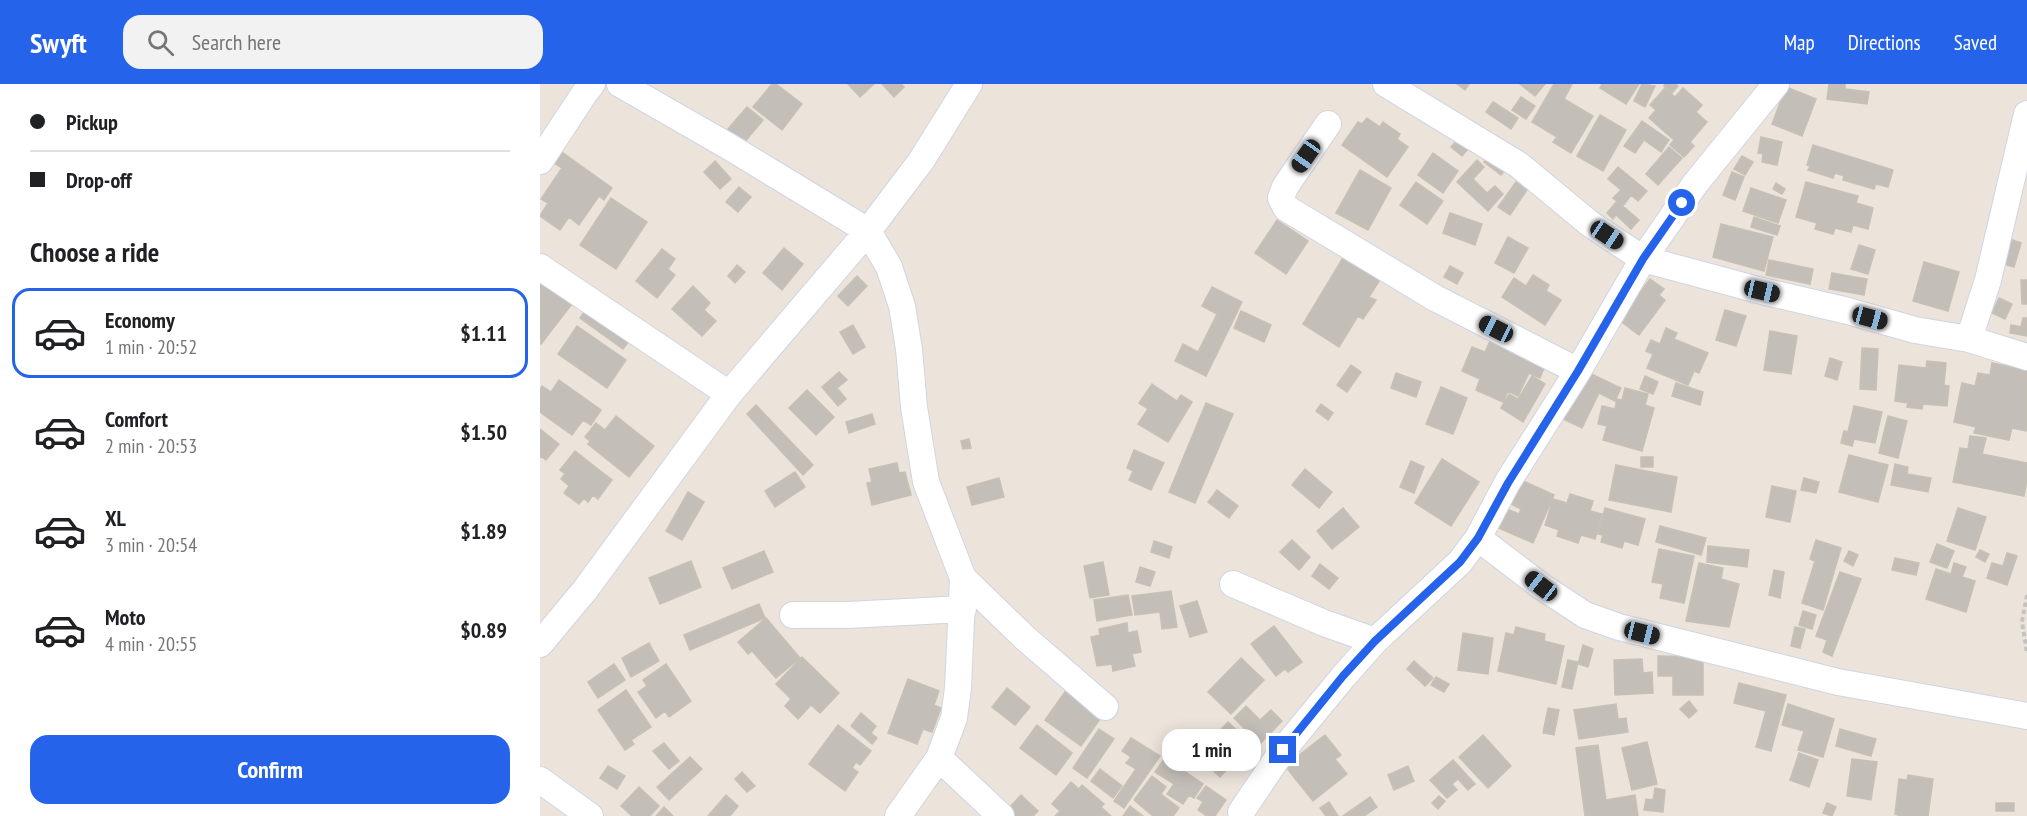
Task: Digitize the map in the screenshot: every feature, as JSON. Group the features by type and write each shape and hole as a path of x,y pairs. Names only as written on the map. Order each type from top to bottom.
{"street":[{"path":"620,84 868,231 889,267 902,306 914,407 927,482 963,578 958,688 954,718 939,758 898,816"},
{"path":"540,644 585,590 729,394 868,231 921,161 969,84"},
{"path":"1386,84 1519,165 1589,223 1643,259 1915,330 1970,339 2027,357"},
{"path":"1241,812 1283,750 1343,676 1375,641 1460,562 1478,538 1508,483 1578,371 1643,259 1695,184 1776,84"},
{"path":"540,160 582,87"},
{"path":"1970,339 1988,280 2027,114"},
{"path":"1328,124 1284,187 1281,198 1286,208 1435,298 1578,371"},
{"path":"540,267 729,394"},
{"path":"1478,538 1541,586 1585,615 1619,627 1838,682 2027,716"},
{"path":"963,578 1025,638 1105,707"},
{"path":"1233,584 1324,623 1375,641"},
{"path":"792,615 848,615 963,609"},
{"path":"939,758 1001,816"},
{"path":"540,780 590,816"}],"path":[{"path":"2027,595 2022,622 2027,654"}],"building":[{"path":"772,84 776,84 802,104 782,130 753,107"},
{"path":"848,84 874,84 860,97"},
{"path":"882,84 901,84 904,87 894,97"},
{"path":"1457,84 1469,84 1465,90"},
{"path":"1520,84 1545,84 1535,96"},
{"path":"1554,84 1572,84 1564,99 1593,116 1571,153 1553,142 1557,137 1532,122"},
{"path":"1602,84 1639,84 1626,104 1600,88"},
{"path":"1642,84 1655,86 1645,107 1634,101"},
{"path":"1665,84 1678,86 1672,93 1664,86"},
{"path":"1829,84 1845,84 1845,89 1869,92 1867,104 1827,99"},
{"path":"1786,87 1816,99 1802,136 1772,124"},
{"path":"1665,88 1675,97 1683,88 1702,105 1696,112 1707,122 1690,142 1694,146 1684,157 1670,145 1674,140 1649,118 1656,110 1650,105"},
{"path":"1521,97 1535,106 1526,119 1512,110"},
{"path":"1493,102 1518,118 1511,129 1486,112"},
{"path":"747,107 763,120 744,143 728,129"},
{"path":"1600,115 1626,130 1603,171 1577,156"},
{"path":"1367,118 1380,127 1383,122 1400,134 1397,139 1408,147 1387,177 1342,145 1358,122 1362,124"},
{"path":"1642,121 1669,140 1661,152 1644,140 1635,153 1624,146"},
{"path":"1761,137 1782,142 1777,165 1762,162 1763,154 1758,153"},
{"path":"1458,139 1469,148 1462,156 1451,147"},
{"path":"1813,145 1893,170 1888,187 1876,184 1874,189 1843,180 1844,176 1835,173 1833,178 1808,170 1810,166 1807,165"},
{"path":"1669,147 1682,158 1658,185 1646,174"},
{"path":"559,150 612,188 604,200 599,196 579,225 569,217 560,230 540,216 548,203 541,199 562,168 551,161"},
{"path":"1433,153 1458,171 1443,193 1418,175"},
{"path":"1490,153 1508,166 1501,175 1484,162"},
{"path":"1742,156 1753,162 1745,175 1734,169"},
{"path":"1477,160 1484,167 1473,179 1487,193 1495,186 1503,194 1488,211 1457,182"},
{"path":"715,161 731,179 720,189 704,172"},
{"path":"1618,167 1647,191 1638,201 1631,195 1623,206 1613,198 1621,190 1608,179"},
{"path":"1360,170 1391,188 1368,230 1336,213"},
{"path":"1732,172 1744,177 1735,200 1723,195"},
{"path":"1416,182 1443,201 1427,224 1400,205"},
{"path":"1516,182 1527,190 1510,215 1498,207"},
{"path":"1806,182 1858,196 1856,203 1873,208 1868,229 1853,225 1851,232 1835,228 1833,234 1815,229 1817,223 1796,217"},
{"path":"1776,183 1785,189 1782,194 1773,189"},
{"path":"739,187 751,197 738,212 726,202"},
{"path":"1751,188 1786,200 1778,223 1743,211"},
{"path":"611,198 647,222 616,269 580,245"},
{"path":"1617,201 1639,220 1631,229 1616,215 1613,219 1607,213"},
{"path":"1450,213 1482,224 1475,245 1443,233"},
{"path":"1754,217 1780,226 1777,235 1751,227"},
{"path":"1277,220 1308,241 1286,274 1255,253"},
{"path":"1721,224 1773,237 1764,271 1713,257"},
{"path":"1508,237 1528,248 1514,273 1495,263"},
{"path":"2007,238 2021,243 2014,267 2000,263"},
{"path":"1859,245 1875,250 1868,274 1851,269"},
{"path":"784,248 803,264 782,290 763,273"},
{"path":"662,249 675,259 668,269 675,275 657,298 636,281"},
{"path":"1344,256 1381,278 1369,297 1376,300 1363,319 1358,316 1339,347 1303,324"},
{"path":"1769,260 1813,269 1810,284 1766,275"},
{"path":"1924,262 1959,272 1948,311 1913,301"},
{"path":"737,265 745,272 735,283 728,276"},
{"path":"1450,266 1463,273 1457,284 1444,277"},
{"path":"540,273 575,300 541,344 540,343"},
{"path":"1832,273 1867,279 1864,295 1829,289"},
{"path":"1533,275 1549,285 1546,291 1561,300 1545,325 1502,297 1514,278 1526,286"},
{"path":"857,276 867,286 848,306 838,296"},
{"path":"1650,279 1664,289 1659,295 1665,300 1639,335 1619,320"},
{"path":"2021,280 2027,280 2027,304 2022,304"},
{"path":"693,286 710,303 704,310 716,321 702,336 672,309"},
{"path":"1212,287 1242,302 1206,376 1175,361 1183,344 1198,352 1217,314 1202,306"},
{"path":"1999,298 2012,304 2005,319 1992,313"},
{"path":"590,304 633,336 623,349 580,318"},
{"path":"1725,310 1746,316 1736,346 1716,340"},
{"path":"1241,311 1271,325 1264,342 1234,328"},
{"path":"2023,318 2027,318 2027,336 2010,333 2011,325 2021,327"},
{"path":"853,325 865,347 853,354 840,332"},
{"path":"577,326 626,360 607,388 558,354"},
{"path":"1666,328 1677,333 1674,339 1708,353 1699,373 1694,371 1688,385 1647,368 1653,354 1646,351 1651,340 1660,344"},
{"path":"1770,331 1797,336 1791,374 1764,370"},
{"path":"1491,339 1546,363 1540,378 1529,373 1518,396 1508,391 1503,402 1476,390 1480,379 1462,371 1472,347 1485,352"},
{"path":"1862,348 1878,349 1876,390 1860,389"},
{"path":"1830,358 1842,362 1837,380 1825,376"},
{"path":"1927,361 1946,363 1944,385 1949,386 1947,406 1923,404 1922,409 1907,407 1908,403 1895,401 1899,365 1926,368"},
{"path":"1992,363 2027,370 2027,431 2012,428 2009,440 1974,433 1976,427 1954,422 1962,383 1975,386 1978,373 1990,375"},
{"path":"1351,365 1361,372 1347,392 1337,385"},
{"path":"839,372 847,380 837,388 846,399 838,406 822,387"},
{"path":"1396,373 1421,382 1416,397 1391,388"},
{"path":"1589,373 1621,388 1615,401 1599,393 1582,428 1557,416 1573,397 1576,399"},
{"path":"1532,376 1545,384 1523,422 1501,408 1509,394 1518,399"},
{"path":"1645,376 1658,382 1653,394 1640,389"},
{"path":"559,380 601,410 591,425 583,420 572,435 540,412 542,386 551,392"},
{"path":"1676,383 1703,392 1700,405 1672,396"},
{"path":"1152,384 1177,401 1181,395 1192,402 1168,442 1138,424 1148,409 1139,403"},
{"path":"1441,387 1467,398 1453,434 1426,424"},
{"path":"1625,388 1648,394 1645,405 1654,408 1642,451 1603,440 1607,426 1598,424 1602,406 1615,409 1617,399 1622,400"},
{"path":"807,390 834,417 816,435 789,408"},
{"path":"1206,403 1233,414 1195,503 1169,492"},
{"path":"1321,404 1333,413 1328,420 1316,411"},
{"path":"756,405 813,465 803,475 747,414"},
{"path":"1854,406 1882,412 1875,443 1854,439 1852,446 1841,443 1844,431 1848,432"},
{"path":"872,414 875,424 849,433 846,422"},
{"path":"616,416 654,446 629,477 588,444 590,441 585,437 596,423 605,430"},
{"path":"1888,416 1907,421 1898,458 1879,453"},
{"path":"540,429 559,444 546,460 541,456 540,458"},
{"path":"1970,436 1986,438 1982,454 2027,463 2024,496 1953,482 1960,448 1968,449"},
{"path":"969,439 971,448 963,449 961,441"},
{"path":"1134,450 1164,463 1151,490 1129,480 1133,471 1127,468"},
{"path":"575,451 612,480 598,499 593,495 588,502 584,498 579,504 564,493 569,486 561,479 565,474 560,470"},
{"path":"1849,455 1888,465 1878,502 1839,492"},
{"path":"1641,457 1653,457 1653,467 1641,467"},
{"path":"1442,459 1479,482 1451,526 1415,503"},
{"path":"1411,461 1424,467 1414,493 1400,487"},
{"path":"897,463 899,473 905,472 911,495 872,505 867,483 872,482 869,469"},
{"path":"1895,464 1908,467 1907,474 1931,478 1928,492 1891,485"},
{"path":"1616,465 1677,477 1671,512 1609,500"},
{"path":"1305,469 1332,492 1319,508 1292,485"},
{"path":"795,472 805,487 775,507 765,491"},
{"path":"999,478 1004,497 972,505 967,487"},
{"path":"1804,478 1819,482 1816,493 1801,490"},
{"path":"1519,479 1554,495 1533,543 1499,528 1507,509 1519,514 1521,509 1509,503"},
{"path":"1772,486 1796,491 1790,522 1766,517"},
{"path":"1217,490 1238,506 1229,518 1208,502"},
{"path":"688,492 704,502 682,540 666,531"},
{"path":"1570,494 1593,501 1590,511 1602,514 1595,539 1581,535 1578,543 1557,536 1559,530 1545,525 1553,499 1567,503"},
{"path":"1343,508 1359,527 1332,549 1317,531"},
{"path":"1605,508 1645,519 1638,545 1624,541 1622,548 1601,542 1603,535 1598,534"},
{"path":"1958,508 1986,517 1975,550 1947,541"},
{"path":"1660,526 1706,538 1701,555 1656,542"},
{"path":"1292,540 1310,557 1299,570 1280,552"},
{"path":"1816,540 1841,548 1823,610 1802,603 1815,561 1810,559"},
{"path":"1154,541 1172,547 1169,558 1151,552"},
{"path":"1937,544 1954,551 1947,568 1930,562"},
{"path":"1708,546 1749,550 1747,567 1707,562"},
{"path":"1659,549 1694,556 1684,603 1660,598 1663,584 1652,582"},
{"path":"1980,550 1989,554 1985,562 1976,557"},
{"path":"764,551 773,572 732,589 723,568"},
{"path":"1849,551 1858,555 1853,566 1844,561"},
{"path":"2007,553 2017,556 2007,585 1987,578 1992,563 2003,566"},
{"path":"1895,558 1919,563 1916,575 1892,570"},
{"path":"691,561 701,587 660,604 649,578"},
{"path":"1103,562 1109,595 1090,598 1084,566"},
{"path":"1699,563 1723,568 1721,579 1739,584 1729,627 1686,621"},
{"path":"1954,563 1966,567 1962,577 1975,581 1966,612 1926,599 1936,569 1951,574"},
{"path":"1320,564 1338,578 1329,589 1312,576"},
{"path":"1140,567 1155,572 1150,586 1136,582"},
{"path":"1774,570 1784,572 1780,598 1769,595"},
{"path":"1840,572 1861,579 1832,656 1823,652 1827,640 1816,636"},
{"path":"1171,591 1177,627 1162,629 1160,612 1135,615 1132,596"},
{"path":"1128,595 1132,615 1097,621 1094,600"},
{"path":"1197,601 1207,632 1190,637 1180,606"},
{"path":"759,604 765,618 690,650 684,635"},
{"path":"1803,611 1816,615 1812,629 1799,625"},
{"path":"766,618 800,658 776,678 752,651 748,654 738,642"},
{"path":"1127,623 1128,633 1137,631 1141,652 1132,654 1135,666 1113,671 1112,664 1097,666 1091,637 1100,635 1099,629"},
{"path":"1274,626 1302,662 1288,672 1285,669 1276,676 1251,644"},
{"path":"1516,627 1545,634 1544,641 1564,646 1556,684 1498,671 1506,633 1514,635"},
{"path":"1795,627 1805,629 1800,648 1791,646"},
{"path":"1463,633 1493,638 1488,674 1458,670"},
{"path":"649,643 659,661 631,677 622,658"},
{"path":"1583,645 1593,649 1588,667 1578,664"},
{"path":"1658,656 1703,657 1703,695 1673,695 1673,676 1658,676"},
{"path":"802,657 839,693 820,713 811,705 798,719 785,706 791,699 776,684"},
{"path":"1241,658 1264,680 1231,714 1208,692"},
{"path":"1642,659 1643,673 1652,672 1653,693 1615,695 1614,660"},
{"path":"1568,660 1578,662 1572,689 1562,687"},
{"path":"1414,661 1433,678 1425,686 1407,669"},
{"path":"614,664 625,680 598,698 588,682"},
{"path":"666,664 691,701 669,717 665,711 656,718 638,692 647,686 643,680"},
{"path":"1436,677 1449,684 1444,692 1431,685"},
{"path":"908,679 939,691 934,705 941,708 932,732 923,729 917,744 888,733"},
{"path":"1739,683 1786,695 1771,751 1756,747 1766,711 1734,703"},
{"path":"1007,688 1030,707 1015,725 992,707"},
{"path":"1067,689 1103,715 1081,746 1045,720"},
{"path":"626,690 651,727 631,740 634,744 625,750 598,710"},
{"path":"1689,701 1697,711 1689,718 1680,709"},
{"path":"1616,704 1618,719 1626,718 1628,732 1579,739 1574,710"},
{"path":"1788,704 1834,719 1823,757 1798,750 1804,731 1782,725"},
{"path":"1246,706 1260,720 1271,710 1282,721 1260,744 1234,718"},
{"path":"1548,708 1559,710 1554,735 1543,733"},
{"path":"861,713 876,726 871,733 877,738 872,744 851,726"},
{"path":"1228,722 1257,749 1241,766 1236,760 1220,777 1204,762 1207,758 1200,751"},
{"path":"838,725 871,751 860,765 856,762 852,768 858,772 845,791 809,764"},
{"path":"1037,725 1072,753 1056,775 1020,748"},
{"path":"1099,729 1114,739 1087,778 1073,768"},
{"path":"1840,729 1876,739 1871,756 1836,746"},
{"path":"1325,735 1341,755 1335,759 1347,774 1313,801 1285,766"},
{"path":"1483,735 1511,766 1488,788 1459,757"},
{"path":"1131,738 1160,756 1124,808 1114,801 1136,769 1126,763 1131,757 1122,751"},
{"path":"1647,742 1657,784 1632,790 1622,748"},
{"path":"664,743 679,761 669,769 653,751"},
{"path":"1598,745 1606,800 1635,795 1638,816 1585,816 1576,748"},
{"path":"1799,753 1818,760 1809,787 1790,780"},
{"path":"690,757 702,769 669,800 657,787"},
{"path":"1165,758 1203,784 1194,798 1189,795 1183,804 1167,794 1174,784 1155,772"},
{"path":"1852,759 1877,762 1871,800 1847,796"},
{"path":"1453,760 1475,784 1468,790 1458,779 1452,784 1457,790 1447,798 1430,780"},
{"path":"608,766 625,776 617,789 600,778"},
{"path":"1408,766 1414,781 1394,790 1388,775"},
{"path":"1100,769 1122,786 1113,798 1091,781"},
{"path":"742,772 755,786 747,792 735,779"},
{"path":"1908,775 1933,779 1928,816 1895,814 1899,779 1907,780"},
{"path":"1152,776 1166,787 1161,794 1179,808 1173,816 1153,816 1134,800"},
{"path":"1071,782 1079,789 1082,785 1104,804 1101,807 1111,816 1055,816 1060,811 1052,804"},
{"path":"1206,786 1226,800 1215,816 1207,816 1198,810 1203,802 1197,798"},
{"path":"639,787 659,806 650,816 632,816 621,806"},
{"path":"1655,788 1665,790 1663,812 1644,810 1646,799 1653,800"},
{"path":"726,795 738,806 730,816 708,816"},
{"path":"1021,795 1038,811 1033,816 1015,816 1008,809"},
{"path":"1439,796 1445,801 1438,809 1432,803"},
{"path":"1370,797 1377,807 1364,816 1343,816"},
{"path":"1329,802 1338,816 1326,816 1320,808"},
{"path":"1827,803 1836,807 1832,816 1823,813"},
{"path":"1996,803 2014,803 2014,811 1996,811"},
{"path":"1130,806 1143,816 1123,816"},
{"path":"664,807 673,816 656,816"}],"route":[{"path":"1283,750 1343,676 1375,641 1460,562 1478,538 1508,483 1578,371 1643,259 1682,203"}]}
